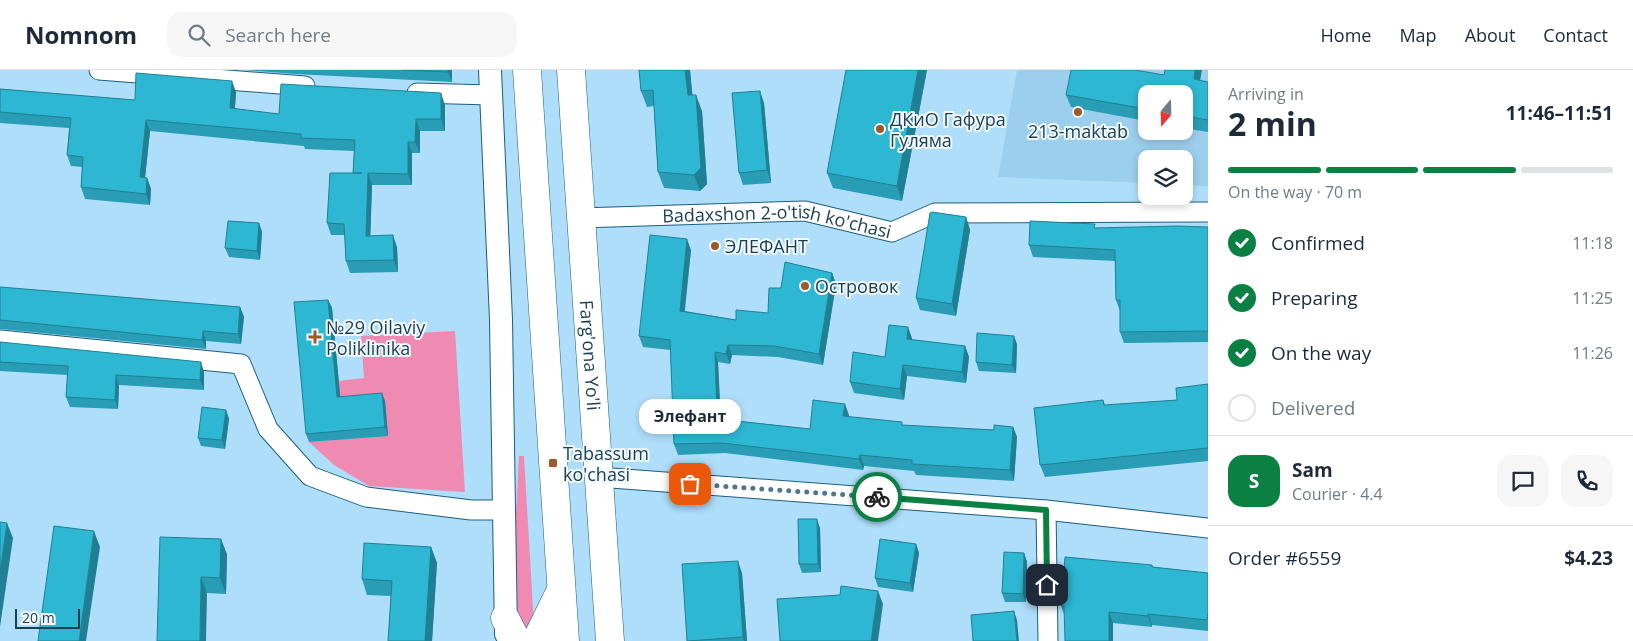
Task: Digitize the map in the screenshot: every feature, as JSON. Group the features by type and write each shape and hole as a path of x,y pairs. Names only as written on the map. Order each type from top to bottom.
{"main road":[{"path":"527,70 565,641"},
{"name":"Farg'ona Yo'li","path":"571,70 597,477 610,641"},
{"path":"536,641 562,589"}],"street":[{"path":"99,70 325,87"},
{"path":"490,70 501,310 503,510 509,633"},
{"path":"403,92 491,95"},
{"name":"Badaxshon 2-o'tish ko'chasi","path":"580,218 804,211 892,232 935,213 1208,212"},
{"path":"0,340 241,364 268,429 310,476 366,497 471,510 503,510"},
{"path":"597,477 1046,510 1208,528"},
{"path":"1046,510 1048,641"}],"shaded area":[{"name":"213-maktab","path":"1017,70 1208,70 1208,186 1193,185 1193,150 1138,150 1138,183 998,177"},
{"path":"455,331 465,492 369,486 334,465 309,442 388,435 341,405 338,381 364,378 361,336"},
{"path":"519,456 524,456 534,626 530,632 518,627 515,532"}],"building":[{"path":"402,70 448,70 448,72"},
{"path":"639,70 685,70 688,95 696,95 701,168 694,175 658,172 653,90 641,91"},
{"name":"ДКиО Гафура Гуляма","path":"846,70 918,70 897,186 827,173"},
{"path":"1071,70 1135,70 1164,75 1165,70 1195,70 1194,79 1208,82 1208,120 1193,118 1193,85 1138,85 1138,108 1066,95"},
{"path":"136,73 232,81 230,108 279,114 281,84 441,93 441,119 416,119 415,142 408,142 408,174 368,173 366,236 393,235 394,260 346,261 344,224 327,223 330,173 353,173 355,140 301,138 301,134 146,120 140,177 147,178 146,194 81,187 83,157 67,155 71,118 0,112 0,89 135,100"},
{"path":"760,91 767,170 739,173 732,93"},
{"path":"930,213 966,217 952,304 916,298"},
{"path":"228,221 259,223 257,251 225,248"},
{"path":"1030,221 1095,224 1094,228 1208,227 1208,331 1120,332 1120,300 1116,300 1115,250 1029,245"},
{"path":"650,235 687,239 680,311 736,320 736,310 768,313 769,288 781,288 785,262 832,273 819,354 774,346 728,345 726,354 715,352 717,419 810,429 813,400 845,404 843,416 902,422 902,425 994,430 994,425 1013,427 1010,470 912,464 912,460 860,455 859,459 722,443 674,444 670,340 639,336"},
{"path":"0,287 240,307 238,334 203,331 202,340 0,320"},
{"path":"328,300 337,397 382,393 385,427 306,434 294,302"},
{"path":"889,325 908,327 907,339 965,346 962,372 903,365 900,389 850,382 853,352 885,357"},
{"path":"977,333 1014,336 1012,365 976,362"},
{"path":"0,342 201,362 200,380 116,375 115,400 66,397 68,366 0,362"},
{"path":"1208,384 1208,448 1040,465 1034,408 1103,400 1104,405 1177,400 1176,388"},
{"path":"202,407 226,410 222,440 198,438"},
{"path":"798,519 817,519 818,564 799,564"},
{"path":"0,522 7,523 0,572"},
{"path":"54,526 94,531 79,641 38,641"},
{"path":"160,537 221,539 220,578 201,577 200,641 157,641"},
{"path":"880,539 916,544 910,583 875,578"},
{"path":"364,543 431,547 425,641 388,641 392,581 362,579"},
{"path":"1004,552 1024,553 1023,594 1002,593"},
{"path":"1065,557 1152,565 1152,567 1208,573 1207,620 1109,612 1109,641 1065,641 1064,606 1061,606"},
{"path":"738,561 743,637 687,641 682,564"},
{"path":"841,586 878,591 871,641 780,641 777,599 840,595"},
{"path":"1014,611 1017,641 973,641 971,615"}],"way so far":[{"path":"690,484 877,497"}],"place":[{"name":"213-maktab","path":"1078,112"},
{"name":"ДКиО Гафура Гуляма","path":"880,129"},
{"name":"ЭЛЕФАНТ","path":"715,246"},
{"name":"Островок","path":"805,286"},
{"name":"№29 Oilaviy Poliklinika","path":"315,337"},
{"name":"Tabassum ko'chasi","path":"553,463"},
{"name":"Элефант","path":"690,484"}],"route":[{"path":"877,497 1046,510 1047,585"}]}
